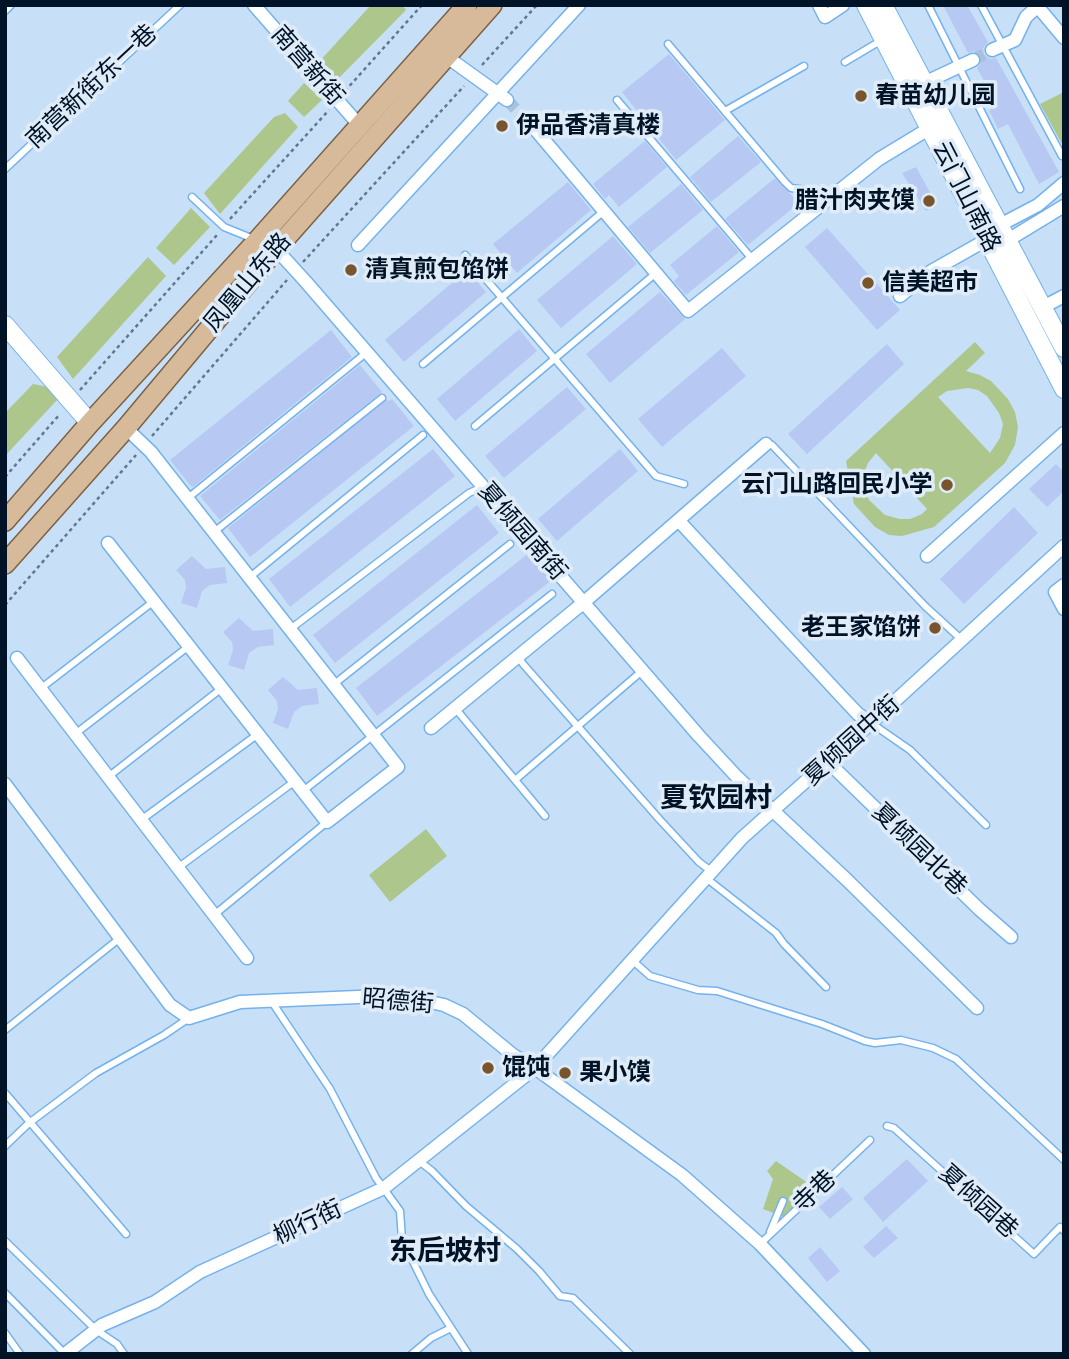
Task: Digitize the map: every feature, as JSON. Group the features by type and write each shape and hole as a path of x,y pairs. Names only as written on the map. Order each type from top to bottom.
{"main road":[{"name":"凤凰山东路","path":"5,521 467,5"},
{"name":"凤凰山东路","path":"5,564 492,5"},
{"name":"云门山南路","path":"866,5 1064,389"},
{"name":"云门山南路","path":"883,5 1064,348"},
{"path":"5,325 90,423"}],"street":[{"name":"南营新街","path":"254,5 360,126"},
{"path":"358,245 503,96 579,5"},
{"path":"819,5 825,17 844,5"},
{"path":"998,48 1014,40 1026,16 1038,6 1064,38"},
{"path":"446,57 503,96"},
{"path":"924,83 973,60"},
{"path":"534,128 688,312 879,159 930,128"},
{"path":"1004,232 1064,183"},
{"path":"1004,232 1064,206"},
{"path":"900,296 928,273 988,239"},
{"path":"257,241 276,250"},
{"name":"夏倾园南街","path":"276,250 737,777 977,1008"},
{"path":"1043,307 1064,296"},
{"path":"108,543 327,822 397,767 145,445 126,428"},
{"path":"927,556 1064,433"},
{"path":"431,728 680,521 766,444"},
{"path":"680,521 858,714 872,723"},
{"name":"夏倾园中街","path":"534,1068 742,838 872,723 1064,546"},
{"path":"1064,585 1055,592 1064,609"},
{"path":"16,658 247,958"},
{"name":"夏倾园北巷","path":"828,762 1011,937"},
{"path":"5,784 170,1004 189,1018"},
{"name":"昭德街","path":"189,1018 240,1002 381,996 444,1005 463,1014 513,1055 682,1175 764,1240 864,1354"},
{"name":"柳行街","path":"65,1354 96,1329 155,1302 200,1272 384,1188 534,1068"}],"lane":[{"path":"5,11 11,5"},
{"name":"南营新街东一巷","path":"5,169 180,5"},
{"path":"928,5 1020,189"},
{"path":"982,5 998,48 1062,156"},
{"path":"845,62 883,39"},
{"path":"668,44 785,182 791,187 814,191 824,203"},
{"path":"725,111 804,66"},
{"path":"617,100 752,260"},
{"path":"192,197 223,227 257,241"},
{"path":"423,364 604,211"},
{"path":"465,256 656,475 684,484"},
{"path":"475,426 656,273"},
{"path":"186,499 361,357"},
{"path":"213,533 382,398"},
{"path":"248,578 423,435"},
{"path":"766,444 772,445 925,606 962,640"},
{"path":"289,630 469,493 478,489"},
{"path":"333,685 509,544"},
{"path":"178,868 373,735 552,594"},
{"path":"40,689 154,601"},
{"path":"75,734 189,646"},
{"path":"518,656 709,874 776,933 826,987"},
{"path":"515,780 642,671"},
{"path":"108,777 222,688"},
{"path":"455,708 545,816"},
{"path":"872,723 910,750 986,825"},
{"path":"141,820 258,734"},
{"path":"214,915 327,822"},
{"path":"5,1030 120,938"},
{"path":"632,960 650,976 698,990 717,991 822,1024 864,1041 875,1043 901,1040 933,1048 957,1059 1064,1160"},
{"path":"271,1001 330,1089 376,1178 400,1211 402,1239 429,1294 468,1354"},
{"path":"5,1146 29,1123 96,1073 189,1018"},
{"path":"5,1093 126,1234"},
{"name":"夏倾园巷","path":"887,1126 894,1128 914,1145 1034,1254 1060,1227 1064,1231"},
{"name":"寺巷","path":"764,1240 870,1140"},
{"path":"418,1161 517,1249 560,1296 573,1298 630,1354"},
{"path":"764,1240 783,1201"},
{"path":"5,1241 96,1329 117,1344 124,1354"},
{"path":"5,1293 65,1354"},
{"path":"412,1354 431,1338 451,1328"},
{"path":"5,1333 20,1354"}],"path":[{"path":"5,477 223,227 422,5"},
{"path":"5,606 295,271 537,5"}],"green space":[{"path":"371,5 402,5 406,10 333,84 317,64"},
{"path":"304,83 322,100 304,117 288,101"},
{"path":"1064,92 1064,143 1062,144 1040,104"},
{"path":"285,113 298,127 220,214 204,193 274,117"},
{"path":"191,208 210,227 174,265 156,248"},
{"path":"148,257 166,276 73,379 57,357"},
{"path":"975,342 985,353 966,371 991,381 1008,399 1015,412 1018,427 1015,445 1005,463 934,527 902,536 889,535 875,527 854,504 846,461","holes":["968,388 987,396 1003,424 1000,438 990,453 938,397 947,391","876,453 927,509 922,514 910,519 900,519 885,515 869,500 863,475"]},
{"path":"33,384 48,387 57,400 5,456 5,413"},
{"path":"426,829 447,856 390,902 369,875"},
{"path":"776,1161 815,1188 784,1217 763,1209 773,1179 767,1171"}],"building":[{"path":"943,5 967,5 988,42 983,48 984,54 990,59 996,58 1059,172 1039,184 1008,124 998,129 989,110 998,106 977,68 981,57 974,51 968,53"},
{"path":"669,54 725,120 676,160 622,92"},
{"path":"738,136 761,162 711,202 690,177"},
{"path":"645,141 667,167 619,207 609,195 605,199 593,184"},
{"path":"916,167 937,205 926,211 902,173"},
{"path":"775,178 799,203 748,245 725,219"},
{"path":"568,182 591,210 517,273 493,244"},
{"path":"681,184 703,210 650,253 628,227"},
{"path":"717,226 739,252 686,295 674,281 679,276 670,265"},
{"path":"827,228 900,310 877,330 805,247"},
{"path":"613,236 637,264 561,328 537,300"},
{"path":"467,270 486,292 404,362 385,340"},
{"path":"660,292 685,319 610,383 586,354"},
{"path":"519,329 537,351 455,421 437,399"},
{"path":"331,330 352,357 193,487 190,485 170,460"},
{"path":"887,344 904,364 807,454 788,434"},
{"path":"722,348 746,376 662,447 638,419"},
{"path":"360,365 382,392 220,520 200,496"},
{"path":"567,387 586,409 504,478 485,456"},
{"path":"387,399 392,399 414,426 250,557 228,528"},
{"path":"433,449 455,476 290,607 269,579"},
{"path":"620,449 638,471 557,541 538,519"},
{"path":"1056,464 1064,472 1064,491 1047,507 1029,489"},
{"path":"477,505 499,533 335,663 313,635"},
{"path":"1014,507 1038,533 964,604 940,579"},
{"path":"529,553 552,580 377,716 356,688"},
{"path":"192,556 206,569 225,567 227,583 210,585 202,591 197,608 181,603 186,588 185,580 176,570"},
{"path":"239,618 253,631 273,629 274,645 258,647 249,653 244,670 228,665 233,650 232,642 223,632"},
{"path":"283,677 298,690 317,688 319,704 302,706 294,712 288,729 273,723 278,709 277,701 268,690"},
{"path":"907,1159 928,1181 883,1222 863,1198"},
{"path":"842,1187 853,1199 830,1219 819,1207"},
{"path":"886,1226 898,1238 874,1258 863,1247"},
{"path":"820,1247 840,1271 827,1282 808,1258"}],"tunnel":[{"path":"973,60 992,50"},
{"path":"507,100 534,128"}],"place":[{"name":"春苗幼儿园","path":"861,96"},
{"name":"伊品香清真楼","path":"502,126"},
{"name":"腊汁肉夹馍","path":"929,201"},
{"name":"清真煎包馅饼","path":"351,270"},
{"name":"信美超市","path":"868,283"},
{"name":"云门山路回民小学","path":"947,485"},
{"name":"老王家馅饼","path":"935,628"},
{"name":"馄饨","path":"488,1068"},
{"name":"果小馍","path":"565,1073"}],"district":[{"name":"夏钦园村","path":"716,799"},
{"name":"东后坡村","path":"445,1252"}]}
